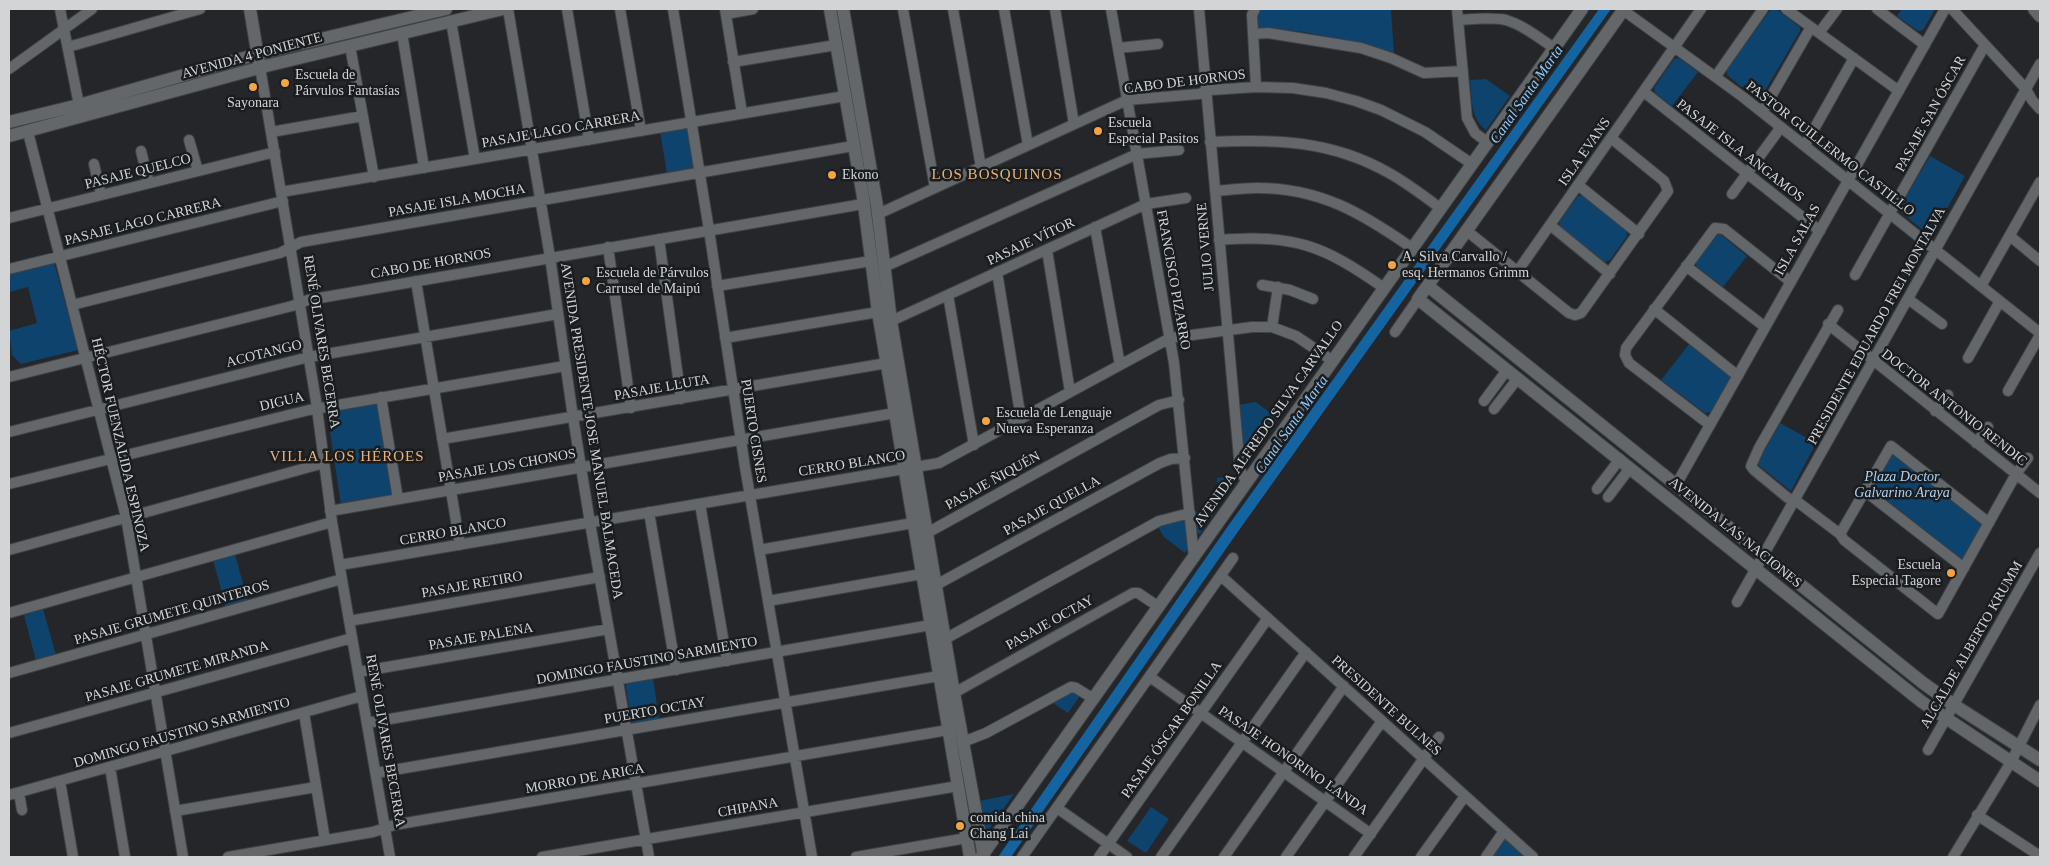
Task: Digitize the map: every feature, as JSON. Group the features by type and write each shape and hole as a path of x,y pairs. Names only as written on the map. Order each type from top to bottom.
{"street":[{"path":"60,9 79,105"},
{"path":"9,69 92,9"},
{"path":"68,47 200,9"},
{"name":"RENÉ OLIVARES BECERRA","path":"250,9 309,357 330,511 390,857"},
{"name":"AVENIDA 4 PONIENTE","path":"9,122 79,105 258,54 446,9"},
{"name":"AVENIDA 4 PONIENTE","path":"9,136 260,67 504,9"},
{"name":"AVENIDA PRESIDENTE JOSE MANUEL BALMACEDA","path":"508,9 541,200 590,522 649,857"},
{"path":"567,9 589,140"},
{"path":"620,9 641,131"},
{"name":"PUERTO CISNES","path":"672,9 700,172 749,495 812,857"},
{"path":"742,113 725,11 753,9"},
{"path":"830,9 863,204 878,312 895,413 927,533 983,856"},
{"path":"843,9 878,214 911,468 913,523 970,857"},
{"path":"903,9 934,188"},
{"path":"953,9 981,166"},
{"path":"1004,9 1028,145"},
{"path":"1055,9 1074,124"},
{"name":"FRANCISCO PIZARRO","path":"1111,9 1170,338 1179,400 1194,558"},
{"name":"JULIO VERNE","path":"1199,9 1240,469 1246,482"},
{"path":"1255,9 1252,15 1256,87"},
{"path":"1458,9 1467,118 1475,133 1487,142"},
{"name":"AVENIDA ALFREDO SILVA CARVALLO","path":"983,856 1581,9"},
{"path":"1395,332 1624,9"},
{"name":"PASTOR GUILLERMO CASTILLO","path":"1624,9 1716,76 1936,249 2040,334"},
{"name":"ISLA EVANS","path":"1516,272 1702,9"},
{"path":"1716,76 1763,9"},
{"path":"1786,9 1898,91"},
{"path":"1762,112 1815,30 1837,9"},
{"path":"1877,9 1925,44"},
{"name":"ISLA SALAS","path":"1676,486 1945,9"},
{"path":"1952,9 2026,89 2032,100 2040,108"},
{"path":"2034,9 2040,16"},
{"path":"1458,20 1496,19 1507,21 1533,33 1554,48"},
{"path":"451,21 475,159"},
{"path":"402,33 424,168"},
{"path":"1253,34 1268,33 1361,48 1391,58 1424,73 1463,71"},
{"path":"1118,48 1158,44"},
{"path":"734,62 836,45"},
{"name":"PASAJE SAN ÓSCAR","path":"1855,275 1986,45"},
{"path":"350,46 374,176"},
{"path":"1804,146 1854,58"},
{"name":"PRESIDENTE EDUARDO FREI MONTALVA","path":"1738,602 2040,64"},
{"name":"CABO DE HORNOS","path":"878,214 1127,100 1256,87 1307,90 1381,110 1426,132 1472,164"},
{"name":"PASAJE ISLA ANGAMOS","path":"1644,92 1820,231"},
{"name":"PASAJE LAGO CARRERA","path":"9,269 282,197 374,176 845,96"},
{"path":"271,132 363,116"},
{"path":"1732,194 1781,127"},
{"name":"HÉCTOR FUENZALIDA ESPINOZA","path":"28,132 126,517 183,857"},
{"path":"1467,231 1566,311 1575,315 1584,310 1668,191 1667,185 1611,138"},
{"path":"189,140 198,171"},
{"path":"1210,142 1290,141 1340,152 1389,173 1440,208"},
{"name":"PASAJE ISLA MOCHA","path":"72,305 280,253 301,242 853,146"},
{"path":"884,268 1137,154 1180,150"},
{"path":"141,151 149,183"},
{"name":"PASAJE QUELCO","path":"9,218 274,152"},
{"path":"94,164 101,195"},
{"path":"1578,185 1639,234"},
{"path":"1981,286 2039,187"},
{"path":"1215,191 1270,188 1314,195 1354,210 1412,248"},
{"name":"PASAJE VÍTOR","path":"892,321 1146,204 1186,198"},
{"name":"CABO DE HORNOS","path":"9,377 312,299 863,204"},
{"path":"1550,225 1610,274"},
{"path":"1710,425 1627,361 1625,355 1626,348 1713,229 1720,227 1790,282"},
{"path":"1095,228 1120,366"},
{"path":"2010,236 2040,261"},
{"path":"1219,240 1260,238 1302,244 1342,260 1384,288"},
{"path":"659,239 681,399"},
{"path":"608,247 631,408"},
{"path":"1047,250 1070,392"},
{"path":"718,286 871,260"},
{"path":"1686,266 1765,327"},
{"path":"997,272 1021,419"},
{"path":"416,281 460,545"},
{"path":"1262,284 1278,287 1313,299"},
{"name":"AVENIDA LAS NACIONES","path":"1428,286 1923,683 2040,760"},
{"path":"1272,327 1278,287"},
{"path":"948,295 974,445"},
{"name":"AVENIDA LAS NACIONES","path":"1418,299 1946,719 2040,781"},
{"path":"1908,299 1942,324"},
{"path":"1968,358 2000,301"},
{"path":"1654,310 1738,376"},
{"path":"1838,310 1828,324 1751,466 1788,498 1795,500 1840,534 1844,540 1938,614 2016,474 2028,458"},
{"path":"725,338 878,312"},
{"name":"ACOTANGO","path":"9,432 309,357 558,314"},
{"name":"DOCTOR ANTONIO RENDIC","path":"1828,324 1873,362 2040,493"},
{"name":"CERRO BLANCO","path":"340,565 942,462 1170,338 1252,327 1272,327 1296,336 1333,361"},
{"path":"2008,391 2040,334"},
{"name":"PASAJE LLUTA","path":"442,439 887,363"},
{"name":"DIGUA","path":"9,484 317,408 566,366"},
{"path":"1484,401 1507,370"},
{"path":"1494,409 1518,378"},
{"path":"1935,411 1948,395"},
{"path":"381,397 398,499"},
{"name":"PASAJE ÑIQUÉN","path":"927,533 1159,405 1179,400"},
{"name":"PASAJE LOS CHONOS","path":"330,511 895,413"},
{"path":"1976,443 1988,427"},
{"path":"1840,534 1891,446 1990,523"},
{"name":"PASAJE QUELLA","path":"936,585 1160,463 1171,459 1185,458"},
{"path":"1597,489 1620,459"},
{"path":"9,550 324,462"},
{"path":"1608,496 1630,468"},
{"path":"1865,491 1964,568"},
{"path":"700,504 727,661"},
{"path":"649,512 676,670"},
{"path":"945,639 1159,521 1190,513"},
{"path":"9,613 332,522"},
{"path":"759,550 913,523"},
{"name":"ALCALDE ALBERTO KRUMM","path":"1928,750 2040,554"},
{"path":"1022,857 1233,558"},
{"path":"768,601 922,574"},
{"name":"PRESIDENTE BULNES","path":"1221,576 1533,857"},
{"name":"PASAJE RETIRO","path":"349,620 600,577"},
{"name":"PASAJE GRUMETE QUINTEROS","path":"9,673 342,579"},
{"name":"PASAJE OCTAY","path":"954,693 1133,593 1138,593 1159,607"},
{"name":"PASAJE ÓSCAR BONILLA","path":"1099,857 1268,618"},
{"name":"DOMINGO FAUSTINO SARMIENTO","path":"367,722 931,625"},
{"name":"PASAJE PALENA","path":"358,672 609,629"},
{"name":"PASAJE GRUMETE MIRANDA","path":"9,733 352,638"},
{"path":"1160,857 1306,652"},
{"name":"PUERTO OCTAY","path":"376,773 939,676"},
{"name":"PASAJE HONORINO LANDA","path":"1150,677 1370,834"},
{"path":"1224,857 1344,686"},
{"path":"963,742 980,736 1070,687 1076,688 1094,699"},
{"name":"DOMINGO FAUSTINO SARMIENTO","path":"14,794 362,696"},
{"path":"1953,857 2010,762 2040,705"},
{"path":"304,712 325,840"},
{"path":"1286,857 1382,721"},
{"name":"MORRO DE ARICA","path":"228,857 373,832 385,827 948,730"},
{"path":"1354,857 1439,737"},
{"path":"110,767 126,857"},
{"path":"60,781 73,857"},
{"name":"CHIPANA","path":"542,857 958,786"},
{"path":"175,811 316,787"},
{"path":"14,794 22,810"},
{"path":"1421,857 1465,796"},
{"path":"1058,808 1127,857"},
{"path":"1977,815 2040,856"},
{"path":"1486,857 1504,831"},
{"path":"856,857 966,838"}],"green space":[{"path":"1259,9 1391,9 1394,55 1325,36 1289,30 1256,30 1255,15"},
{"path":"1771,9 1776,9 1800,27 1800,31 1759,101 1727,75 1727,69"},
{"path":"1902,9 1935,9 1923,30 1918,31 1897,16"},
{"path":"1679,58 1698,72 1672,106 1655,93 1654,88 1674,59"},
{"path":"1486,79 1510,96 1486,130 1474,114 1470,80"},
{"path":"690,126 697,168 667,174 660,131"},
{"path":"1930,156 1965,176 1936,229 1927,226 1924,231 1898,210"},
{"path":"1578,196 1583,196 1626,230 1627,236 1610,260 1604,262 1560,227 1559,222"},
{"path":"1720,234 1747,256 1723,287 1696,266 1696,261 1715,236"},
{"path":"54,262 78,350 21,364 12,355 9,331 37,323 28,287 9,292 9,273"},
{"path":"1690,343 1729,373 1731,379 1712,412 1705,413 1661,380"},
{"path":"376,401 380,403 395,494 392,498 341,505 327,412"},
{"path":"1256,402 1277,418 1248,462 1243,458 1237,405"},
{"path":"1780,423 1816,443 1791,491 1757,464"},
{"name":"Plaza Doctor Galvarino Araya","path":"1892,451 1983,524 1963,560 1871,488"},
{"path":"1233,476 1234,484 1219,504 1217,478"},
{"path":"1215,511 1200,534 1195,533 1195,512"},
{"path":"1185,519 1189,546 1185,553 1164,537 1158,527 1170,521"},
{"path":"235,554 248,602 226,608 213,560"},
{"path":"43,609 56,655 36,661 24,615"},
{"path":"653,678 659,719 632,723 625,682"},
{"path":"1070,681 1084,690 1068,713 1042,696"},
{"path":"1014,794 987,832 979,801"},
{"path":"1151,807 1169,819 1146,853 1127,841"},
{"path":"1505,837 1528,857 1491,857"}],"shaded area":[{"path":"1599,9 1611,9 1237,533 1011,857 998,857 1228,526"}],"place":[{"name":"Escuela de Párvulos Fantasías","path":"285,83"},
{"name":"Sayonara","path":"253,87"},
{"name":"Escuela Especial Pasitos","path":"1098,131"},
{"name":"Ekono","path":"832,175"},
{"name":"A. Silva Carvallo / esq. Hermanos Grimm","path":"1392,265"},
{"name":"Escuela de Párvulos Carrusel de Maipú","path":"586,281"},
{"name":"Escuela de Lenguaje Nueva Esperanza","path":"986,421"},
{"name":"Escuela Especial Tagore","path":"1951,573"},
{"name":"comida china Chang Lai","path":"960,826"}],"district":[{"name":"LOS BOSQUINOS","path":"997,175"},
{"name":"VILLA LOS HÉROES","path":"347,457"}],"water label":[{"name":"Canal Santa Marta","path":"1527,95"},
{"name":"Canal Santa Marta","path":"1292,425"}]}
